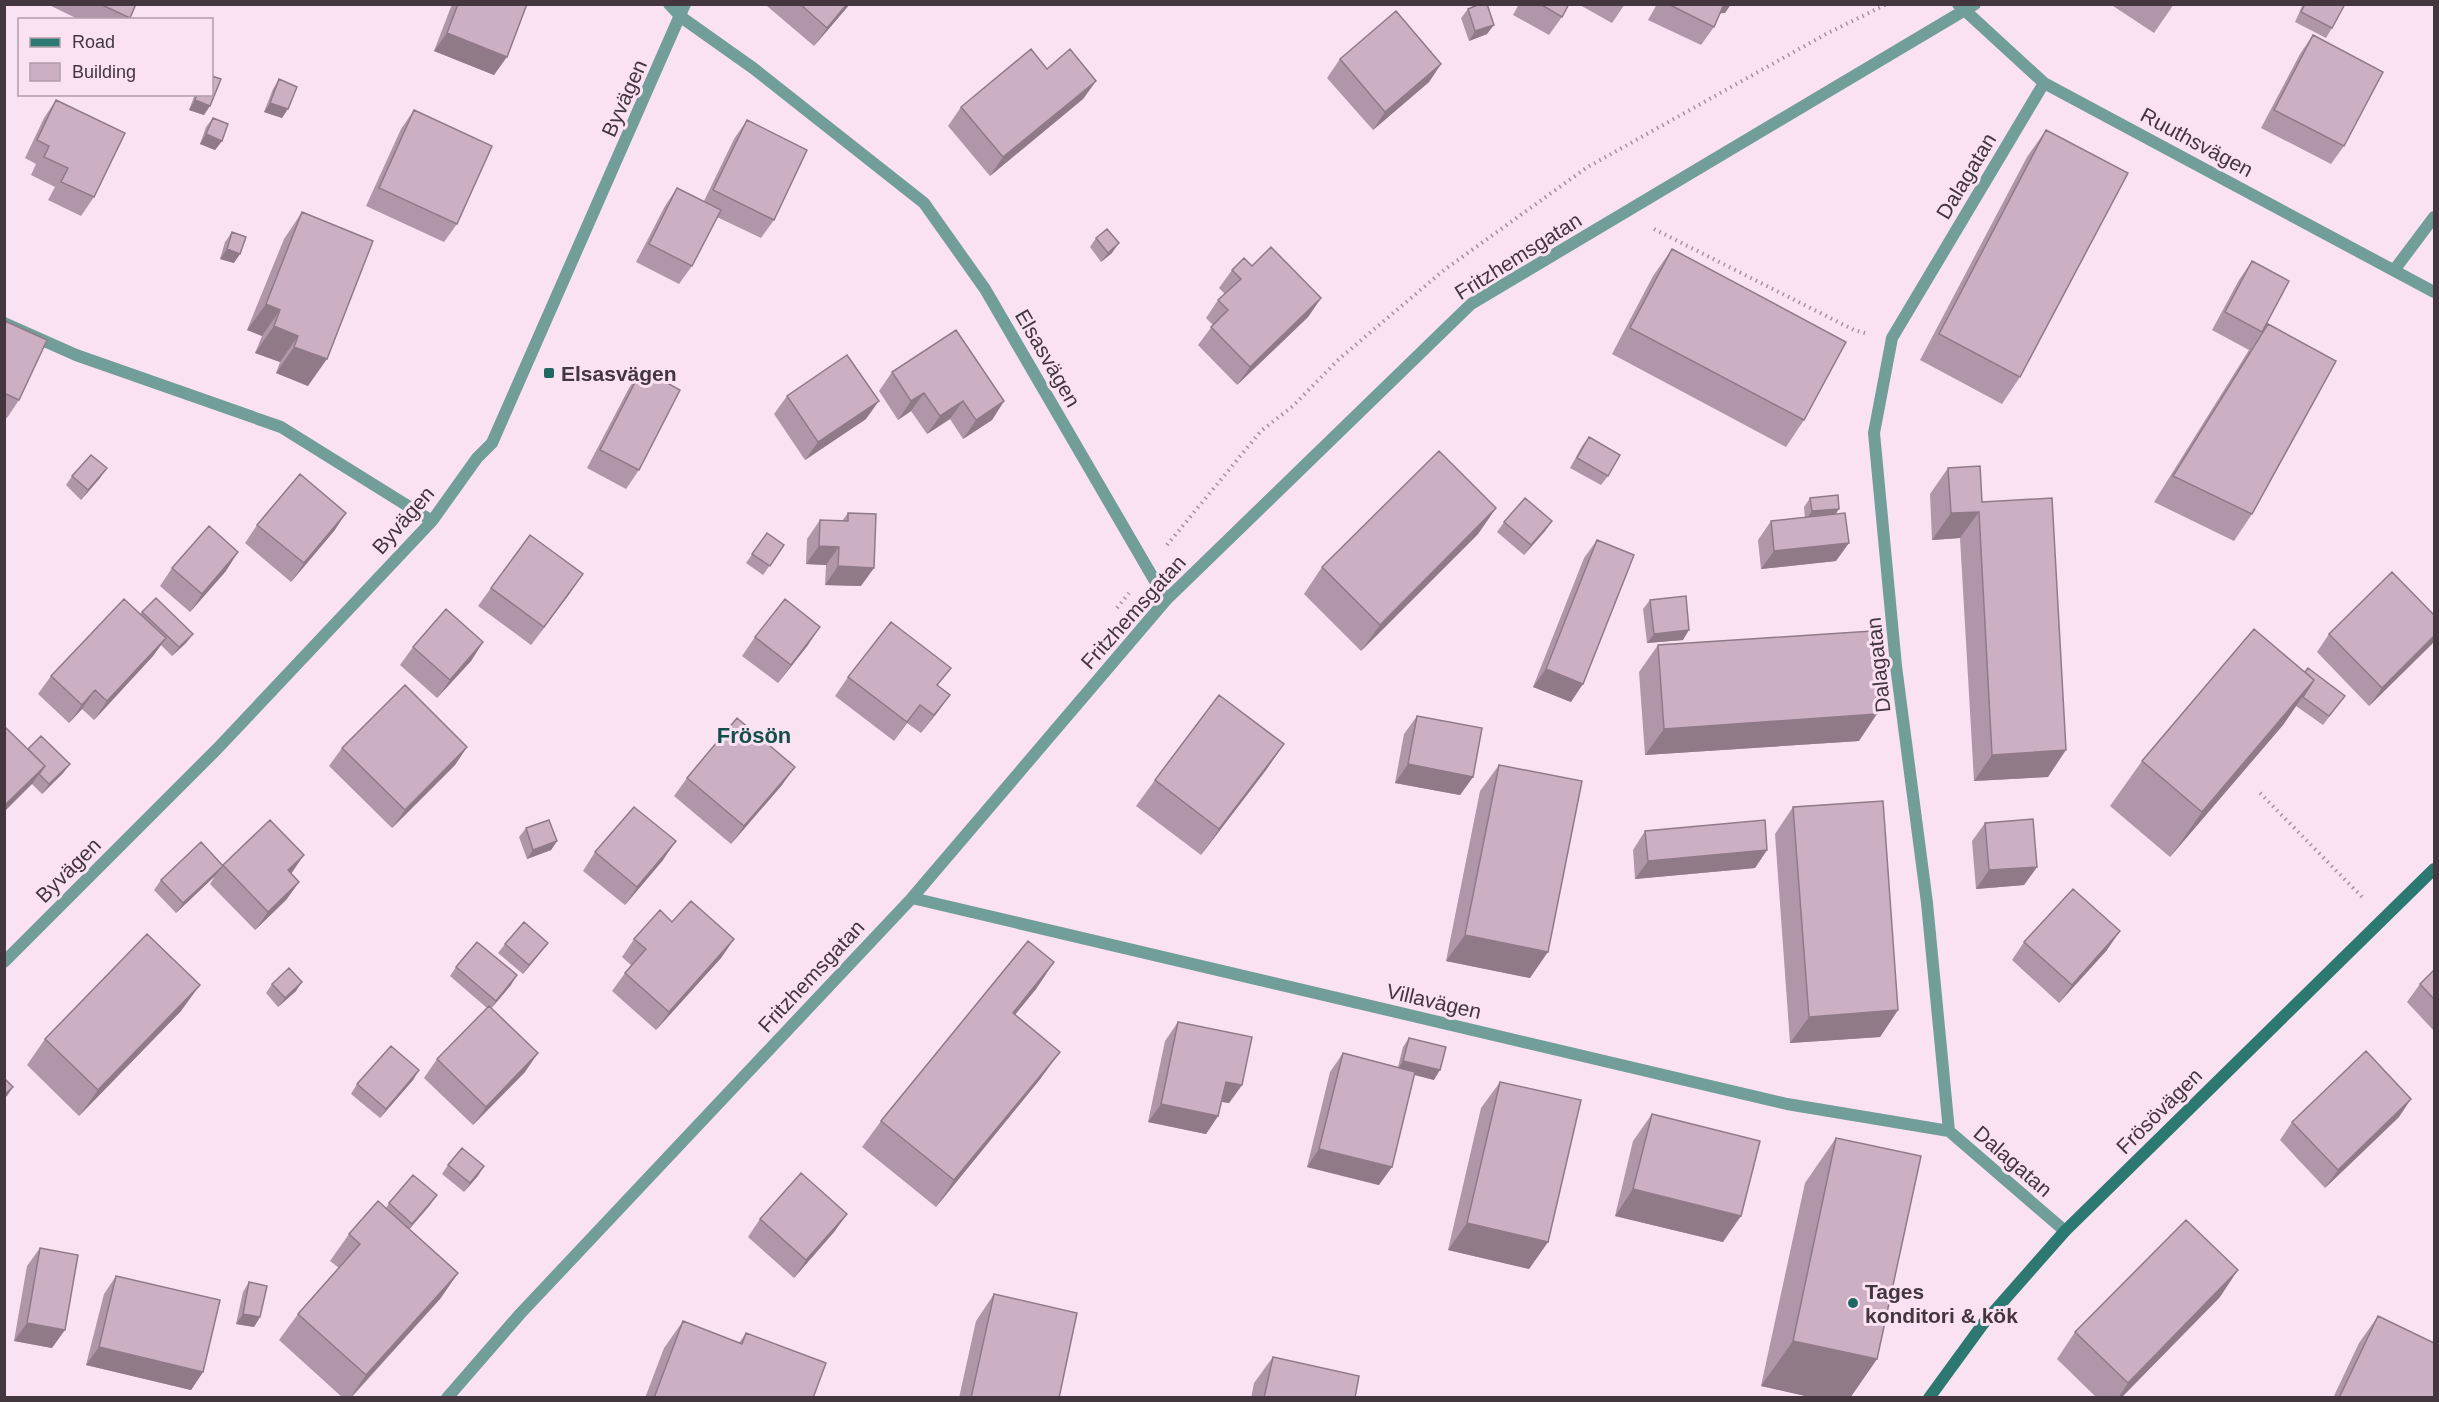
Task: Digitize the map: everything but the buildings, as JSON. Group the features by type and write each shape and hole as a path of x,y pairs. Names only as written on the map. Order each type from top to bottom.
{"street":[{"name":"Elsasvägen","path":"669,4 681,17 753,68 924,203 985,289 1166,600"},
{"name":"Byvägen","path":"4,962 217,749 432,521 477,458 492,443 685,4"},
{"name":"Ruuthsvägen","path":"1967,7 2044,83 2395,269 2434,292"},
{"name":"Fritzhemsgatan","path":"447,1398 520,1314 912,898 1166,600 1471,304 1967,7"},
{"name":"Dalagatan","path":"2044,83 1892,338 1874,434 1896,666 1927,903 1949,1131 2065,1231"},
{"path":"2395,269 2434,217"},
{"path":"4,324 76,355 281,427 432,521"},
{"name":"Frösövägen","path":"1929,1398 1983,1324 2065,1231 2434,869"},
{"name":"Villavägen","path":"912,898 1787,1104 1949,1131"}],"path":[{"path":"1631,209 1657,232 1854,330 1892,338"},
{"path":"2260,793 2384,919"}],"place":[{"name":"Elsasvägen","path":"549,373"},
{"name":"Tages konditori & kök","path":"1853,1303"}],"district":[{"name":"Frösön","path":"754,735"}]}
